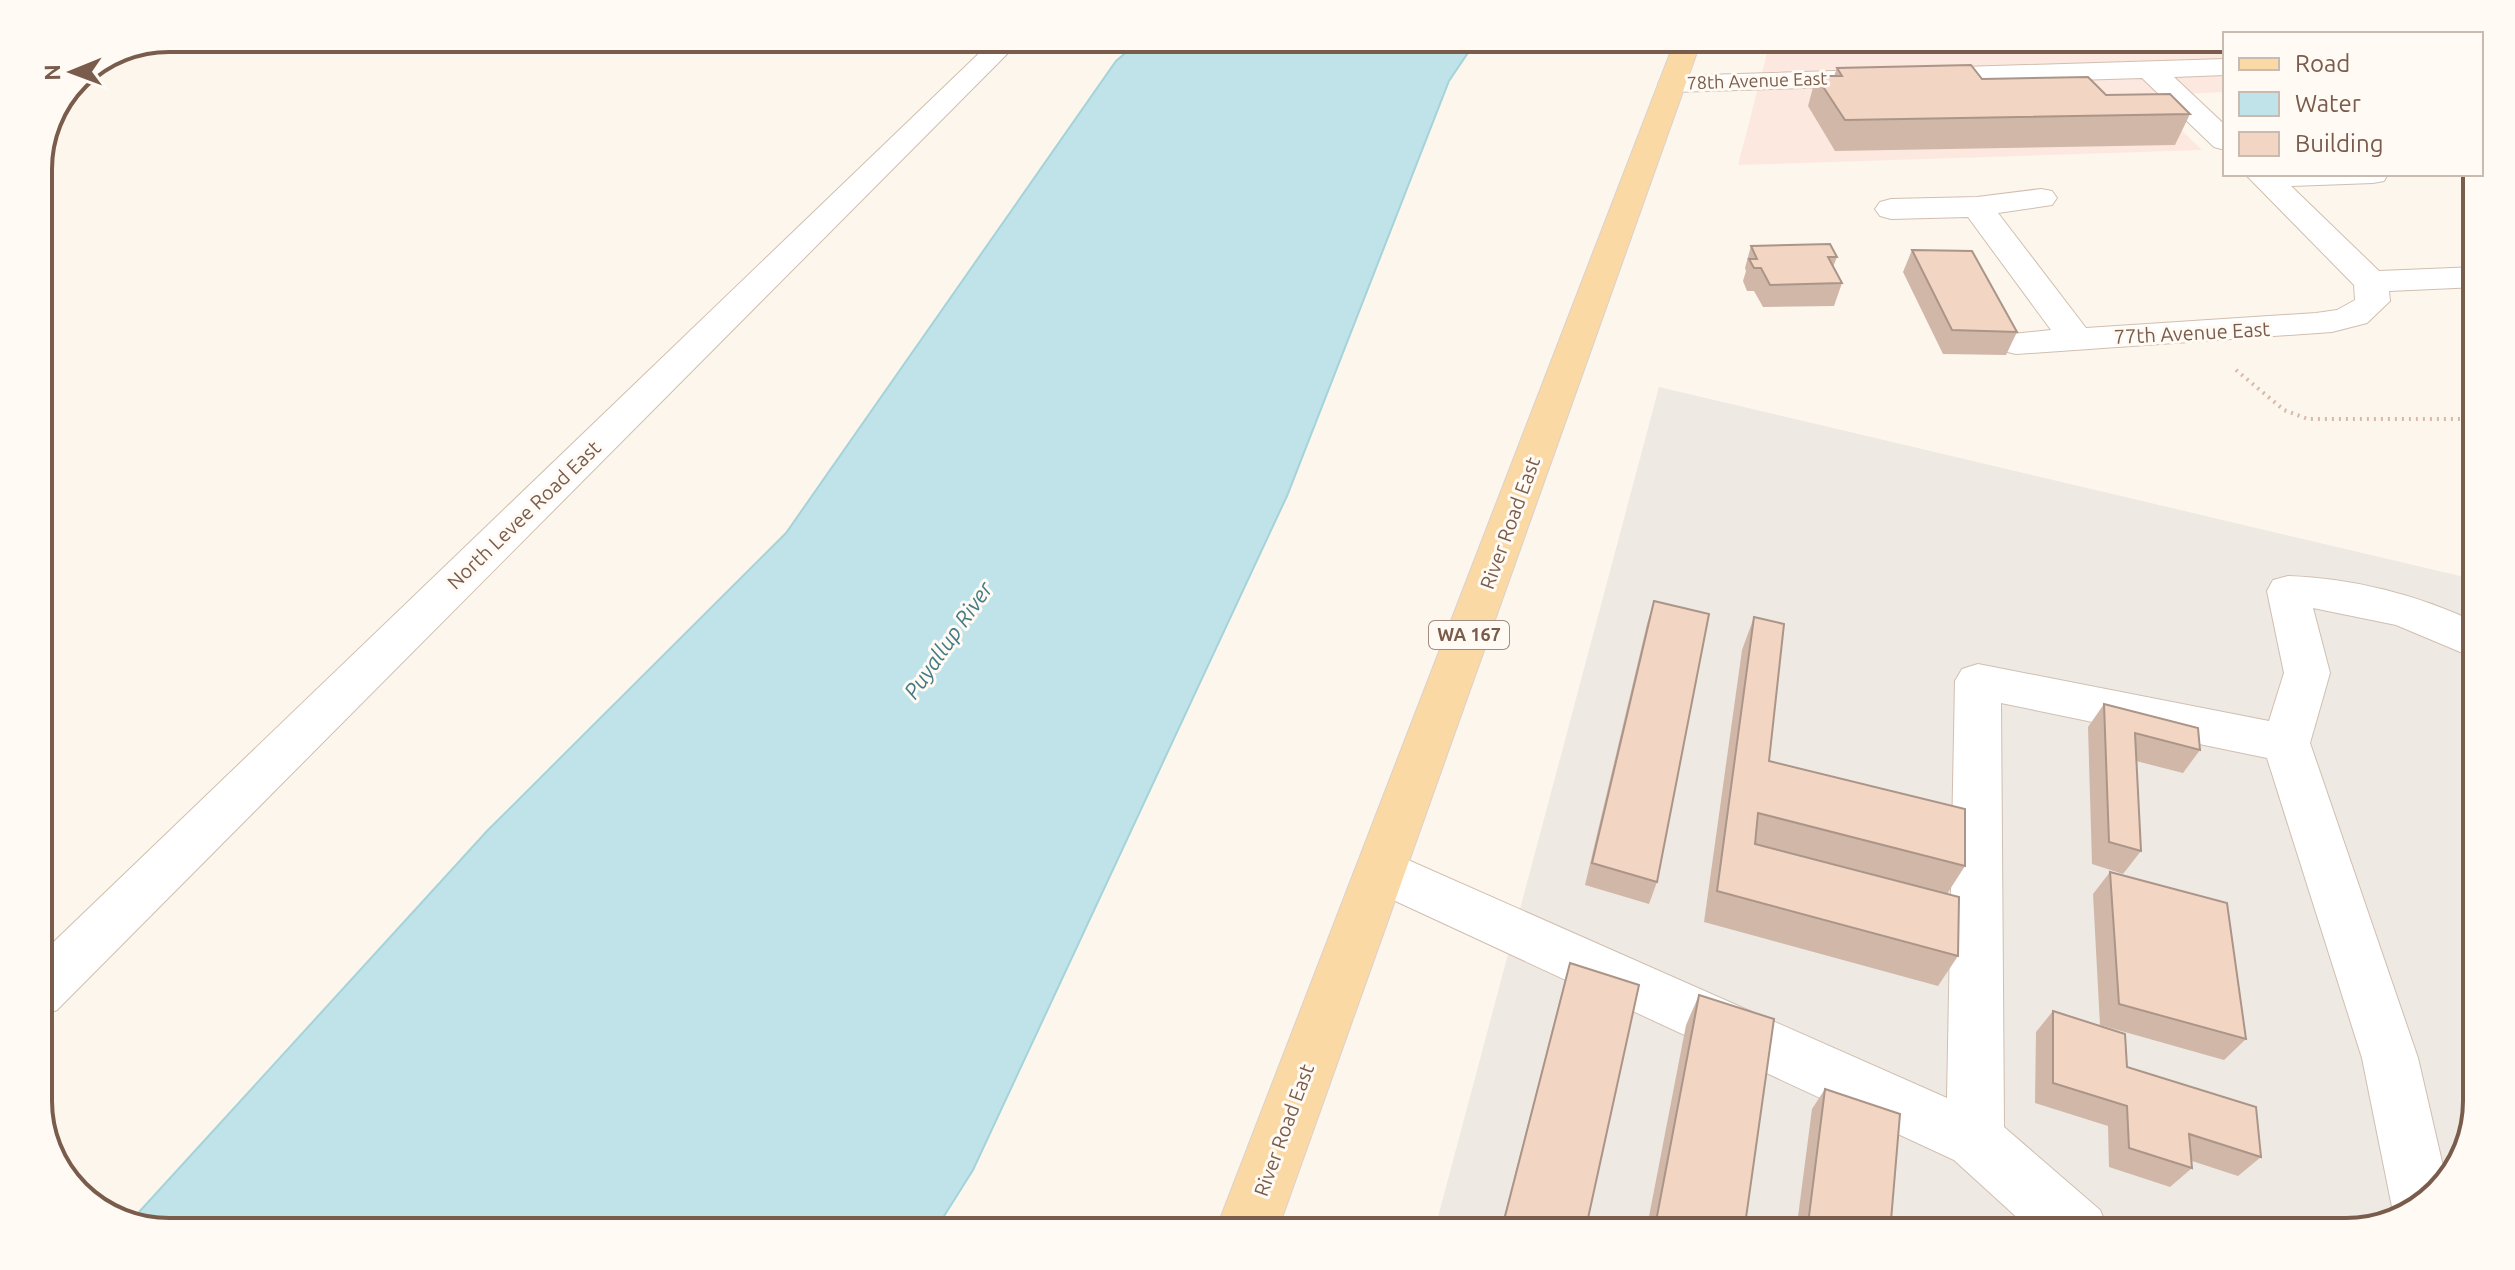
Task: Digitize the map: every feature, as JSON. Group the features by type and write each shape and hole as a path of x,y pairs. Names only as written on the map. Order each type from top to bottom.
{"main road":[{"name":"River Road East","path":"1251,1218 1684,52"}],"street":[{"name":"North Levee Road East","path":"52,979 996,52"},
{"name":"78th Avenue East","path":"1672,84 2149,69 2191,55 2223,66"},
{"path":"2149,69 2223,139"},
{"path":"2262,176 2368,296"},
{"path":"1891,209 1977,207 2041,198"},
{"path":"1977,207 2076,339"},
{"name":"77th Avenue East","path":"2016,343 2316,324 2353,317 2368,296 2463,279"},
{"path":"2419,1192 2390,1058 2286,743 2307,673 2288,591 2315,591 2450,626 2463,634"},
{"path":"1975,1140 1978,681 2286,743"},
{"path":"1381,871 1975,1140 2062,1218"}],"path":[{"path":"2192,334 2275,404 2295,416 2463,419"}],"shaded area":[{"path":"1767,52 2223,52 2223,92 2146,96 2202,150 1738,165"},
{"path":"1659,387 2463,577 2461,1124 2443,1166 2423,1189 2405,1202 2377,1214 2346,1218 1438,1218"}],"water":[{"name":"Puyallup River","path":"1127,52 1469,52 1449,81 1287,496 973,1170 943,1218 169,1218 137,1214 487,831 786,533 1116,61"}],"building":[{"path":"1971,65 1982,79 2088,77 2106,95 2170,94 2190,114 1845,120 1816,76 1842,76 1837,68"},
{"path":"1830,244 1837,257 1828,257 1842,283 1770,285 1761,268 1754,268 1749,259 1757,259 1751,246"},
{"path":"1912,250 1972,251 2017,332 1952,330"},
{"path":"1654,601 1709,614 1657,882 1592,863"},
{"path":"1754,617 1784,624 1769,761 1965,809 1965,866 1758,813 1755,844 1959,897 1958,956 1717,891"},
{"path":"2104,704 2198,728 2200,750 2135,733 2141,851 2109,842"},
{"path":"2110,872 2227,903 2246,1039 2119,1004"},
{"path":"1570,963 1639,985 1588,1218 1505,1218"},
{"path":"1699,995 1774,1019 1746,1218 1657,1218"},
{"path":"2053,1011 2125,1034 2127,1067 2256,1107 2261,1157 2189,1134 2192,1168 2129,1148 2127,1106 2053,1083"},
{"path":"1825,1089 1900,1114 1891,1218 1809,1218"}]}
